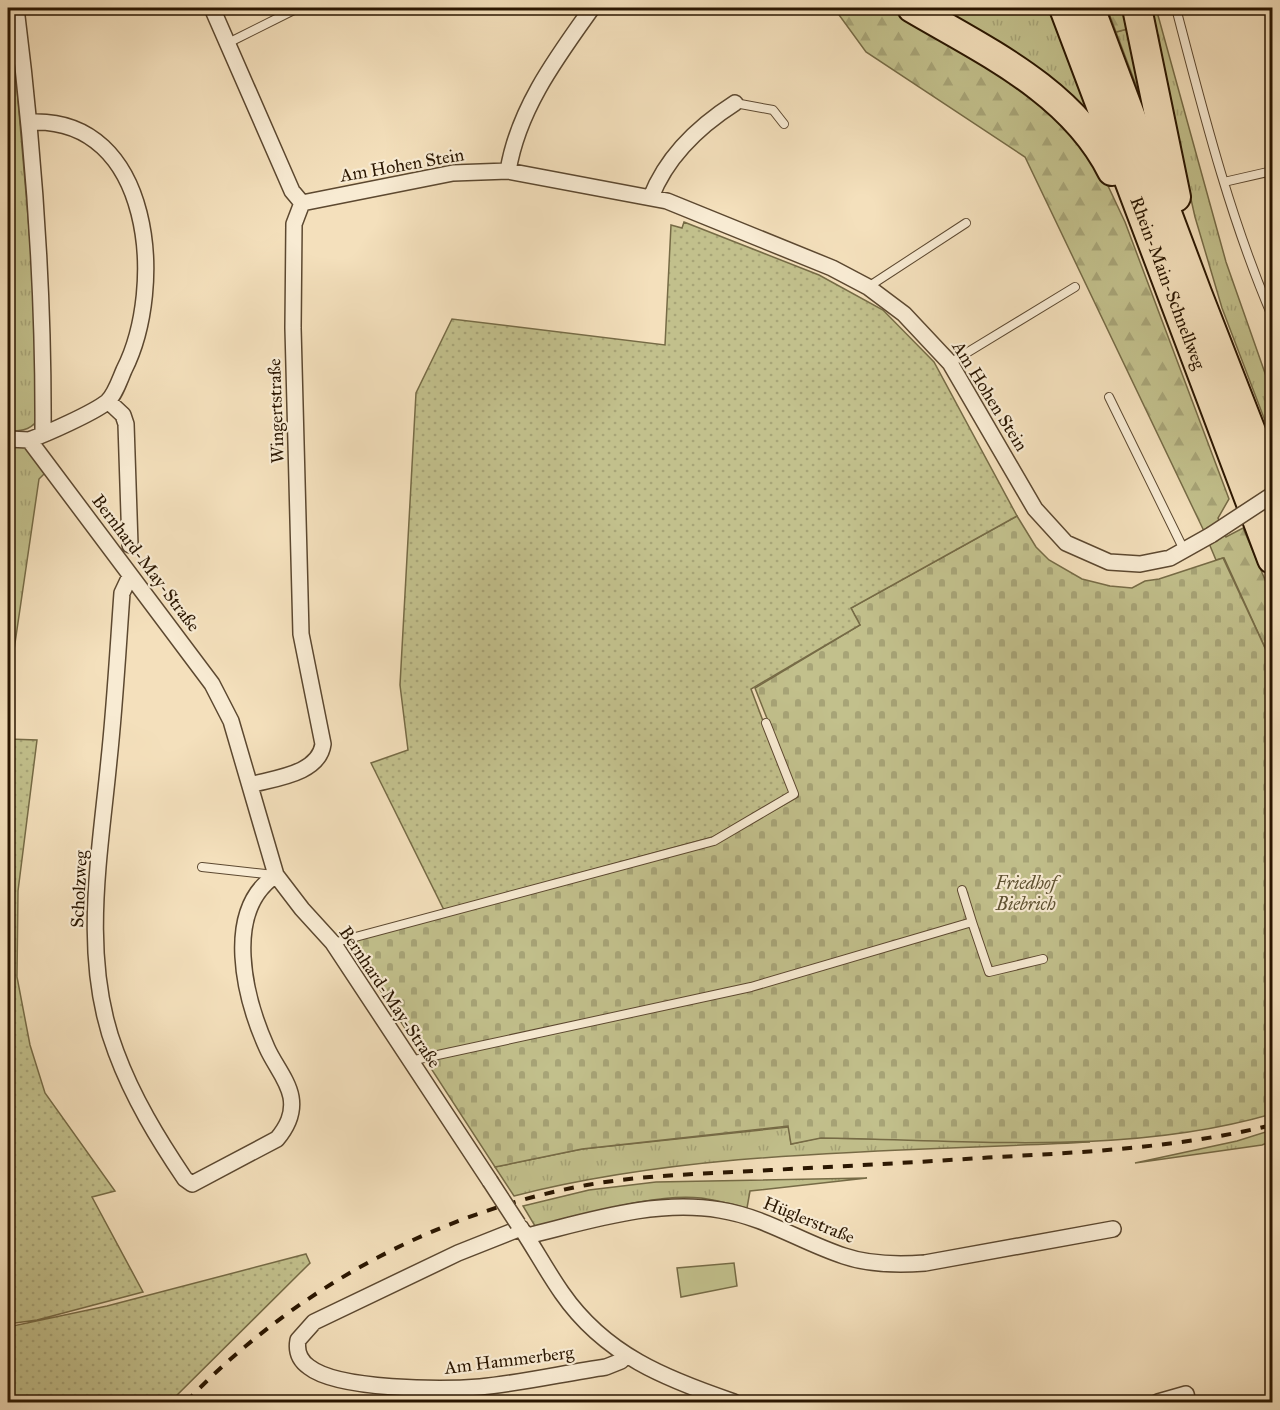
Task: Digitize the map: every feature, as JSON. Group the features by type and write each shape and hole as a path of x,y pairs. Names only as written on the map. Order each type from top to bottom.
{"highway":[{"path":"912,8 1029,79 1079,123 1110,167 1163,273"},
{"name":"Rhein-Main-Schnellweg","path":"1064,8 1272,560"},
{"name":"Rhein-Main-Schnellweg","path":"1090,8 1272,485"},
{"path":"1137,8 1197,293"}],"street":[{"path":"16,8 31,122 42,291 36,437"},
{"path":"212,8 292,190 302,203"},
{"path":"508,171 512,147 532,98 592,8"},
{"path":"651,196 670,161 700,128 735,103"},
{"path":"8,439 36,437 108,401 130,356 141,319 146,274 142,218 138,202 122,172 102,146 89,135 62,124 31,122"},
{"name":"Am Hohen Stein","path":"302,203 453,173 508,171 651,196 794,250 868,287 921,329 950,363 1035,509 1066,543 1094,557 1124,564 1155,562 1185,552 1272,495"},
{"name":"Wingertstraße","path":"250,785 308,767 319,757 323,744 301,634 293,317 294,224 302,203"},
{"path":"108,401 123,415 126,424 130,545"},
{"name":"Bernhard-May-Straße","path":"36,437 130,576 217,692 231,721 276,875 302,909 333,943 563,1294 581,1317 625,1356 700,1391 734,1402"},
{"name":"Scholzweg","path":"130,576 122,593 95,911 98,967 102,1000 115,1050 155,1134 185,1179 192,1184 277,1139 287,1127 291,1114 290,1093 256,1021 245,956 244,928 249,906 260,888 276,875"},
{"name":"Hüglerstraße","path":"298,1352 301,1334 325,1316 458,1253 522,1229 634,1211 699,1208 721,1210 756,1219 845,1257 902,1265 925,1263 1113,1228"},
{"name":"Am Hammerberg","path":"298,1352 310,1369 343,1379 381,1385 449,1389 483,1387 606,1367 621,1362 625,1356"},
{"path":"1158,1402 1187,1398"}],"lane":[{"path":"228,43 298,8"},
{"path":"1180,8 1177,12 1245,253 1272,316"},
{"path":"735,103 773,110 784,124"},
{"path":"1224,182 1272,171"},
{"path":"868,287 966,223"},
{"path":"950,363 1075,287"},
{"path":"1109,398 1185,552"},
{"path":"333,943 714,841 794,794 766,723"},
{"path":"202,867 276,875"},
{"path":"962,890 989,972 1043,959"},
{"path":"410,1061 751,987 972,922"}],"green space":[{"path":"8,8 10,8 34,286 37,421 27,429 12,431 8,431"},
{"path":"834,8 901,8 1034,92 1100,169 1125,222 1229,499 1218,518 1226,537 1243,528 1272,596 1272,663 1224,558 1216,560 1025,157 866,52"},
{"path":"920,8 1050,8 1097,133"},
{"path":"1107,8 1131,8 1135,27 1116,32"},
{"path":"1148,8 1156,8 1226,262 1272,393 1272,439 1222,308 1195,217"},
{"path":"1135,27 1147,114 1116,32"},
{"path":"684,222 819,275 883,310 934,362 1017,516 851,608 860,625 751,689 790,793 713,837 444,910 371,763 408,750 400,685 416,393 452,319 665,345 671,225 682,228"},
{"path":"8,439 29,440 50,468 39,479 8,691"},
{"name":"Friedhof Biebrich","path":"1017,516 1036,547 1049,560 1082,579 1110,586 1132,588 1145,581 1159,579 1223,558 1272,663 1272,1114 1217,1127 1161,1136 1105,1141 991,1142 821,1138 791,1144 788,1126 582,1149 495,1167 349,942 715,844 798,797 755,688 860,625 851,608"},
{"path":"8,739 37,740 18,891 17,977 30,1045 45,1093 115,1191 92,1197 143,1292 37,1320 8,1324"},
{"path":"789,1127 791,1144 818,1138 1090,1142 873,1151 727,1161 655,1169 514,1196 495,1167 582,1149"},
{"path":"1272,1130 1272,1141 1262,1145 1135,1163 1237,1141"},
{"path":"867,1178 750,1191 747,1208 701,1198 682,1197 620,1206 539,1226 535,1226 523,1206 589,1190 656,1182"},
{"path":"306,1254 310,1263 170,1402 8,1402 8,1327 107,1306"},
{"path":"734,1263 737,1286 681,1297 677,1268"}],"railway":[{"path":"186,1402 272,1325 369,1262 421,1236 475,1215 530,1198 587,1185 633,1179 1101,1150 1204,1139 1272,1125"}]}
